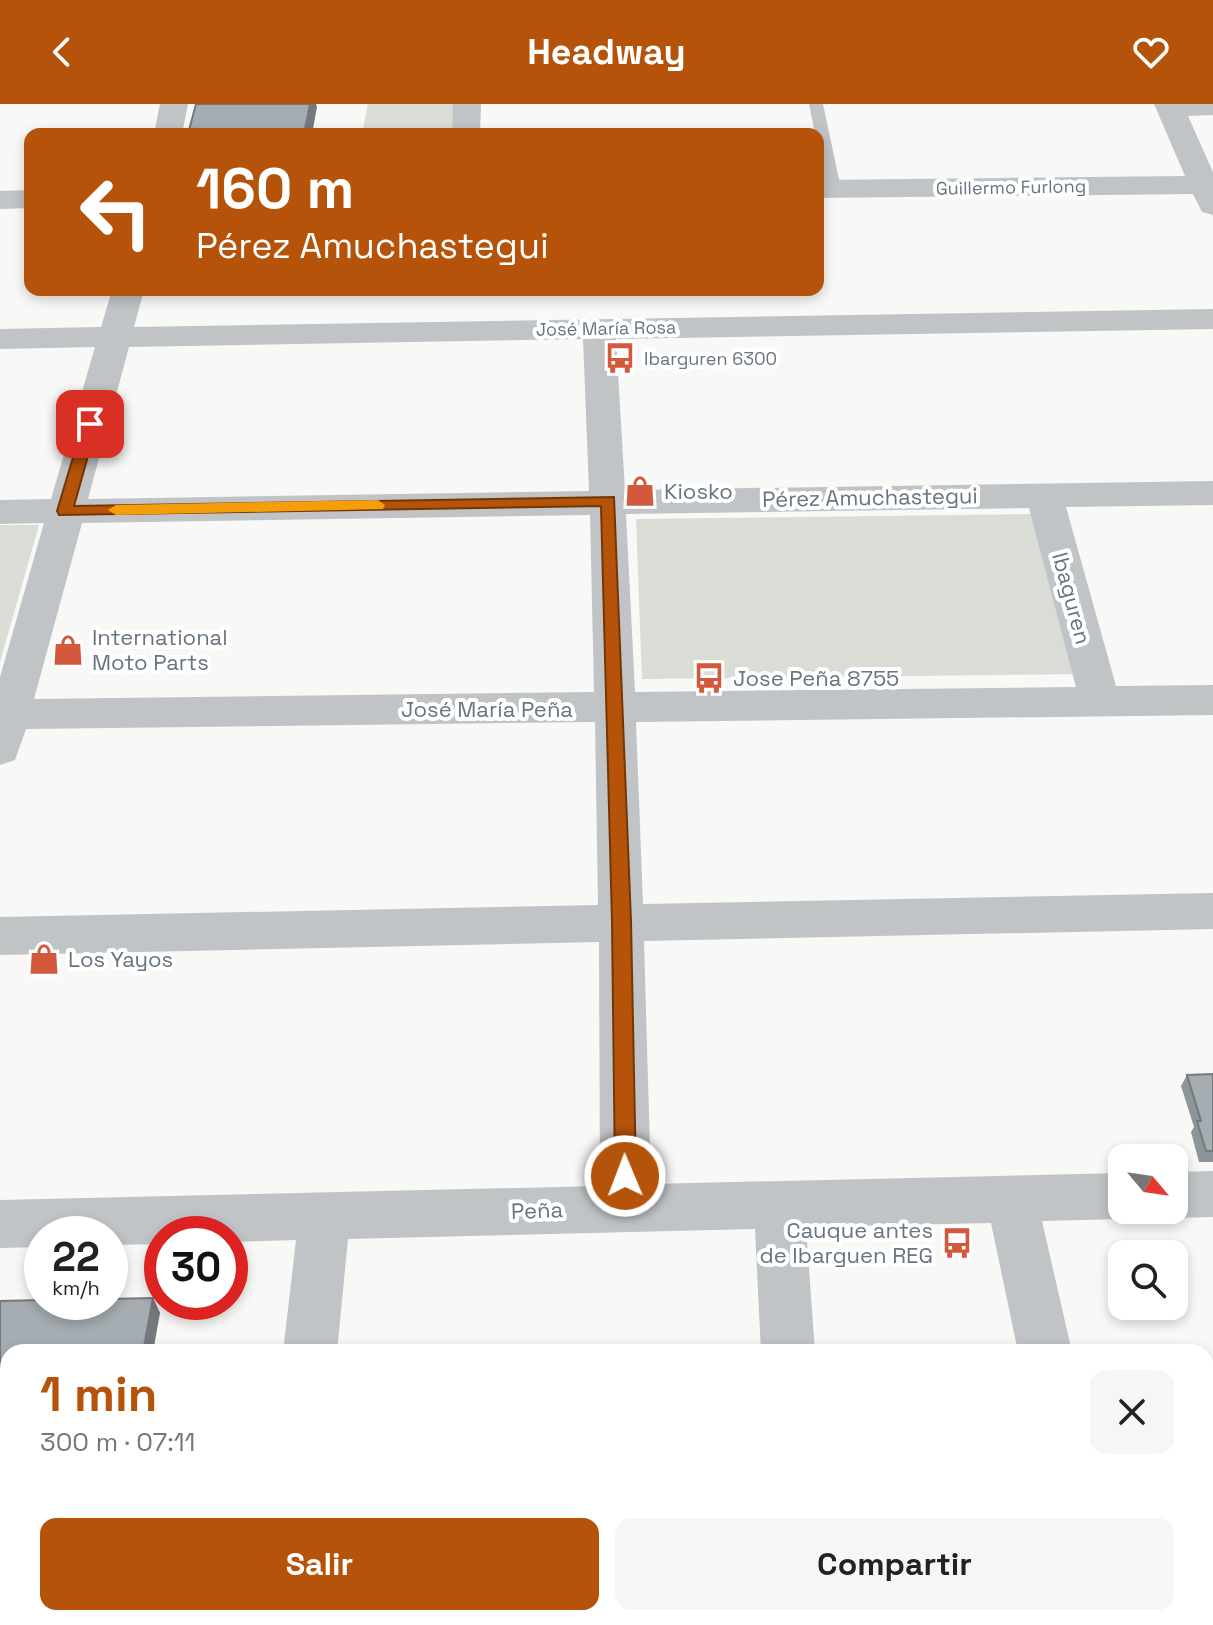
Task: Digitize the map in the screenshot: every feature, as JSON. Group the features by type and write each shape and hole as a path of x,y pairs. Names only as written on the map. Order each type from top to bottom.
{"street":[{"path":"169,128 174,104"},
{"path":"466,128 467,104"},
{"path":"1208,196 1169,106 1213,107"},
{"name":"Guillermo Furlong","path":"826,189 1208,196"},
{"path":"0,200 24,199"},
{"path":"3,725 126,296"},
{"name":"José María Rosa","path":"0,339 1213,319"},
{"path":"599,328 622,921 626,1208"},
{"name":"Pérez Amuchastegui","path":"0,512 1213,493"},
{"name":"Ibaguren","path":"1044,495 1100,702"},
{"name":"José María Peña","path":"3,725 613,708 1213,700"},
{"path":"0,936 1213,911"},
{"path":"1188,1195 1213,1194"},
{"name":"Peña","path":"0,1224 1108,1196"},
{"path":"1011,1199 1043,1344"},
{"path":"779,1206 788,1344"},
{"path":"311,1344 324,1216"}],"lane":[{"path":"816,104 819,128"}],"shaded area":[{"path":"368,104 459,104 458,128 363,128"},
{"path":"1045,514 1087,674 642,679 636,519"},
{"path":"0,525 39,525 0,662"}],"building":[{"path":"196,104 310,104 305,128 190,128"},
{"path":"1213,1074 1213,1151 1206,1151 1197,1121 1201,1121 1187,1075"},
{"path":"144,1298 144,1320 149,1320 144,1344 0,1344 0,1301 24,1300 24,1320 128,1320 128,1299"}],"slow traffic":[{"path":"116,510 378,505"}],"place":[{"name":"Ibarguren 6300","path":"620,358"},
{"name":"Kiosko","path":"640,491"},
{"name":"International Moto Parts","path":"68,650"},
{"name":"Jose Peña 8755","path":"709,678"},
{"name":"Los Yayos","path":"44,959"},
{"name":"Cauque antes de Ibarguen REG","path":"957,1243"}],"route":[{"path":"90,424 65,511 608,501 622,921 625,1176"}]}
